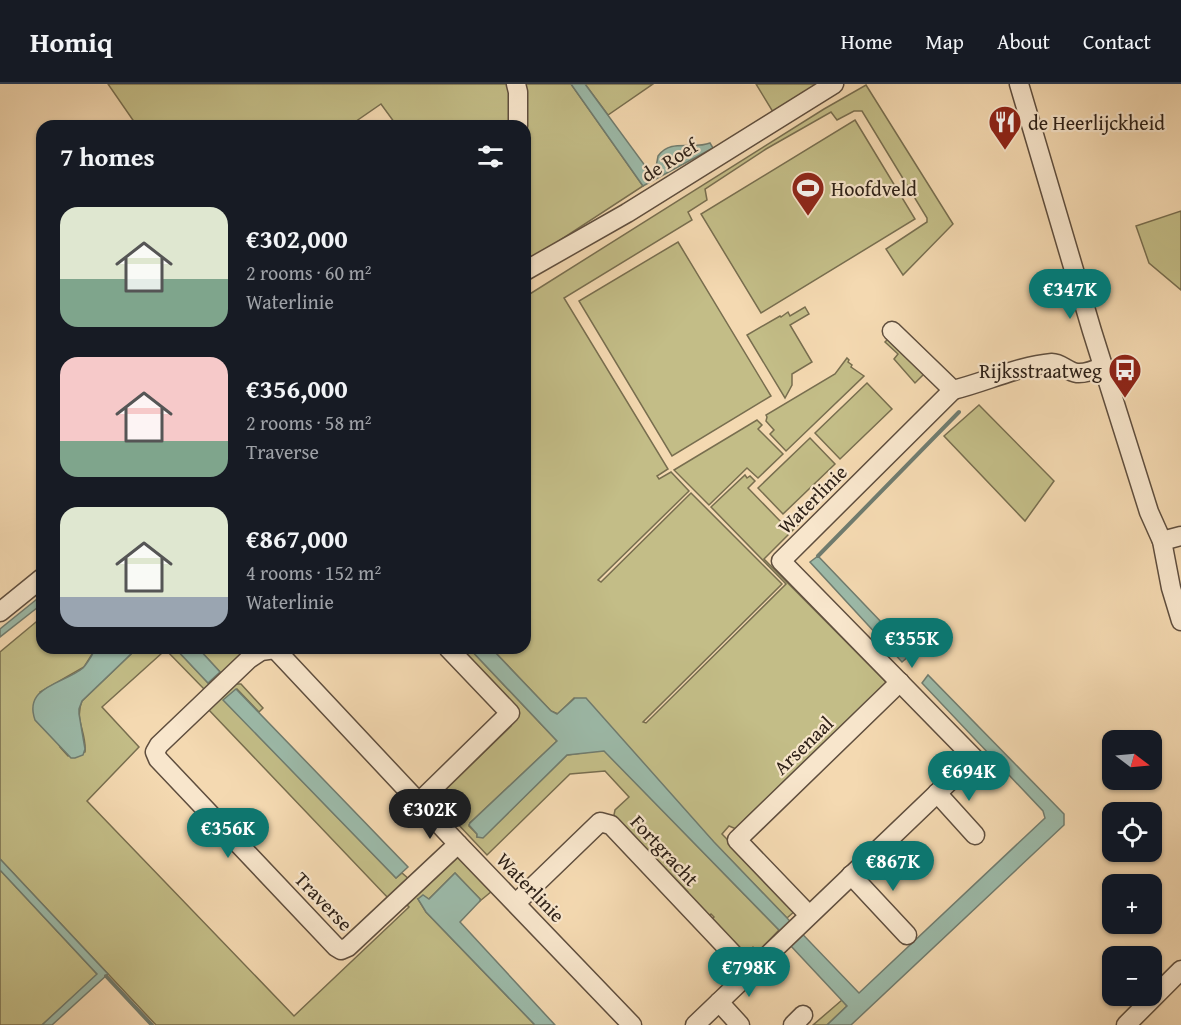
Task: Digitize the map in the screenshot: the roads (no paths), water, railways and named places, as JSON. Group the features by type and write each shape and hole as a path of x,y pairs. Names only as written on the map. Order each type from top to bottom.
{"street":[{"path":"516,84 518,120"},
{"name":"de Roef","path":"531,268 627,213 834,84"},
{"path":"1018,84 1149,512 1162,541 1171,588 1181,621"},
{"path":"892,331 953,390 1019,370 1055,363 1077,373 1092,371 1104,366"},
{"name":"Waterlinie","path":"695,1025 974,758 781,561 953,390"},
{"path":"1162,541 1181,536"},
{"path":"0,612 36,583"},
{"name":"Traverse","path":"256,654 159,745 155,752 158,759 336,947 341,950 348,947 458,844"},
{"name":"Waterlinie","path":"282,654 458,844 632,1025"},
{"path":"419,802 510,713 454,654"},
{"name":"Arsenaal","path":"805,919 737,840 900,682"},
{"path":"937,793 975,835"},
{"name":"Fortgracht","path":"516,903 600,822 611,825 750,972"},
{"path":"851,875 908,935"},
{"path":"1126,1025 1181,970"},
{"path":"718,1002 740,1025"}],"waterway":[{"path":"818,556 959,412"},
{"path":"106,976 152,1025"}],"place":[{"name":"de Heerlijckheid","path":"1005,151"},
{"name":"Hoofdveld","path":"808,217"},
{"name":"Rijksstraatweg","path":"1125,399"}]}
